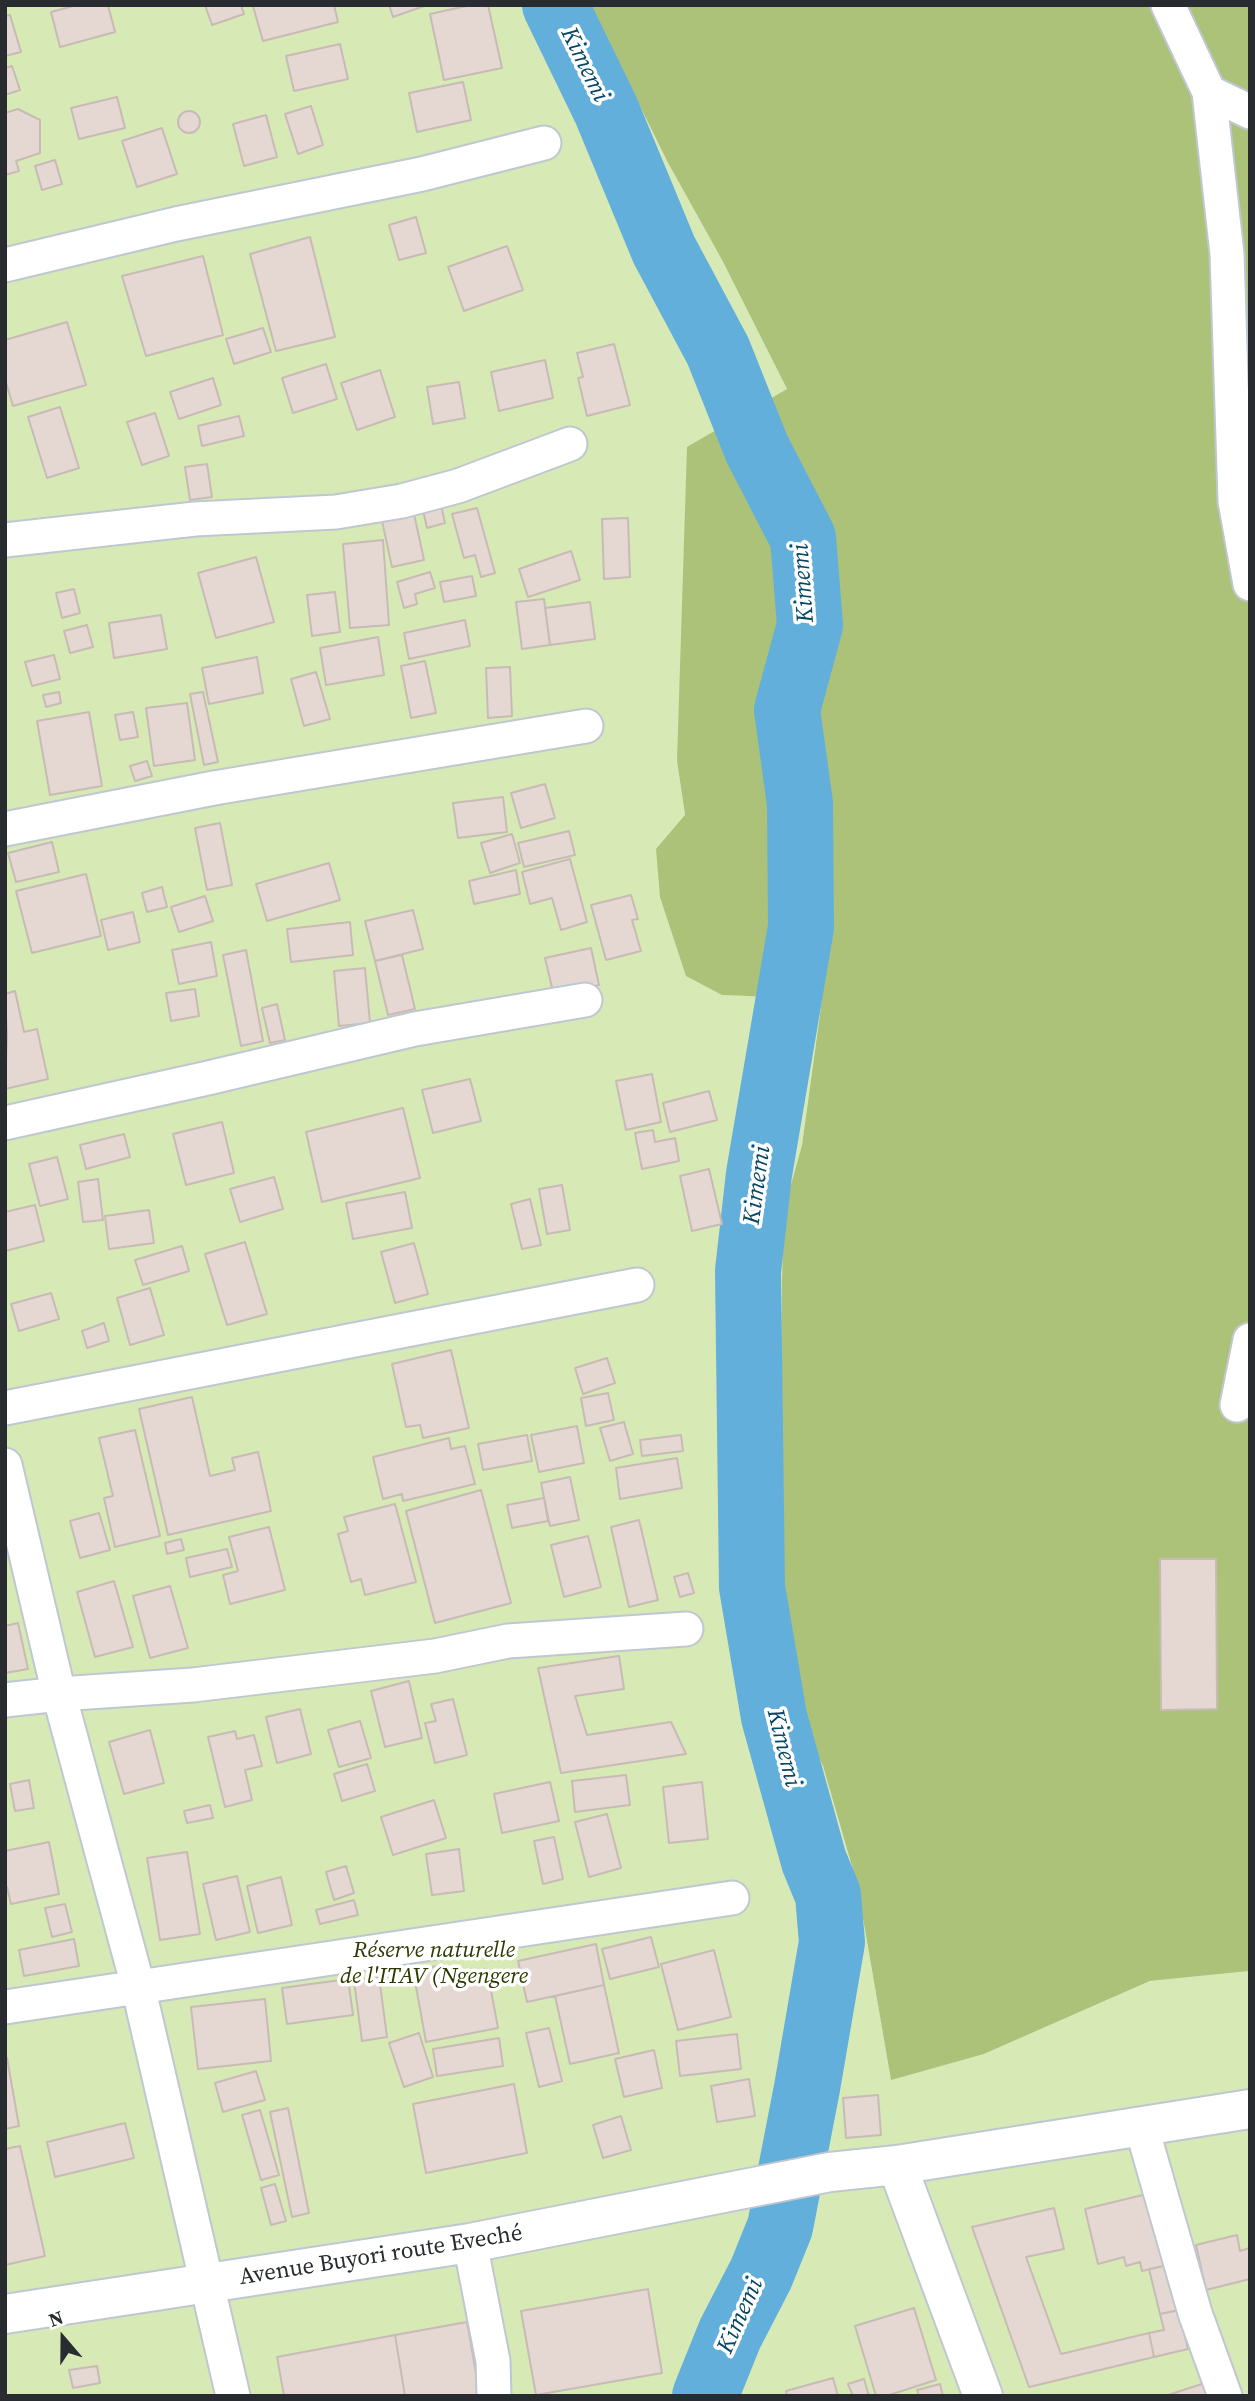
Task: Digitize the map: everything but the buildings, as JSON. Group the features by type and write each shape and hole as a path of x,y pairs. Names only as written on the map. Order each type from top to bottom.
{"street":[{"path":"1168,5 1209,92 1227,254 1236,501 1250,584"},
{"path":"1209,92 1250,112"},
{"path":"5,265 176,224 422,174 544,143"},
{"path":"5,540 195,519 336,512 389,503 458,486 570,444"},
{"path":"5,829 214,788 586,726"},
{"path":"5,1123 415,1030 585,1000"},
{"path":"5,1408 637,1285"},
{"path":"1237,1405 1250,1340"},
{"path":"5,1465 59,1694 138,1986 205,2285 233,2396"},
{"path":"5,1700 220,1682 435,1656 508,1641 686,1629"},
{"path":"5,2007 732,1898"},
{"name":"Avenue Buyori route Eveché","path":"5,2314 470,2244 830,2172 897,2165 1250,2109"},
{"path":"1141,2125 1195,2313 1225,2396"},
{"path":"897,2165 983,2396"},
{"path":"470,2244 493,2361 494,2396"}],"green space":[{"name":"Réserve naturelle de l'ITAV (Ngengere","path":"5,5 587,5 602,29 667,161 722,260 787,389 677,761 685,815 722,995 822,998 802,1145 783,1213 778,1567 783,1632 801,1720 823,1766 857,1885 891,2079 984,2054 1150,1981 1250,1971 1250,2396 5,2396"},
{"path":"587,5 1250,5 1250,1971 1150,1981 984,2054 891,2080 857,1884 823,1766 801,1720 783,1632 778,1567 783,1213 802,1145 822,999 722,995 686,976 660,897 656,849 685,815 677,761 687,447 787,389 722,260 667,161 602,29"}],"waterway":[{"name":"Kimemi","path":"555,5 606,110 664,250 718,351 757,449 803,538 810,625 787,710 800,804 801,927 759,1174 748,1271 752,1587 774,1717 814,1861 828,1895 832,1942 780,2227 761,2274 730,2334 705,2396"}]}
